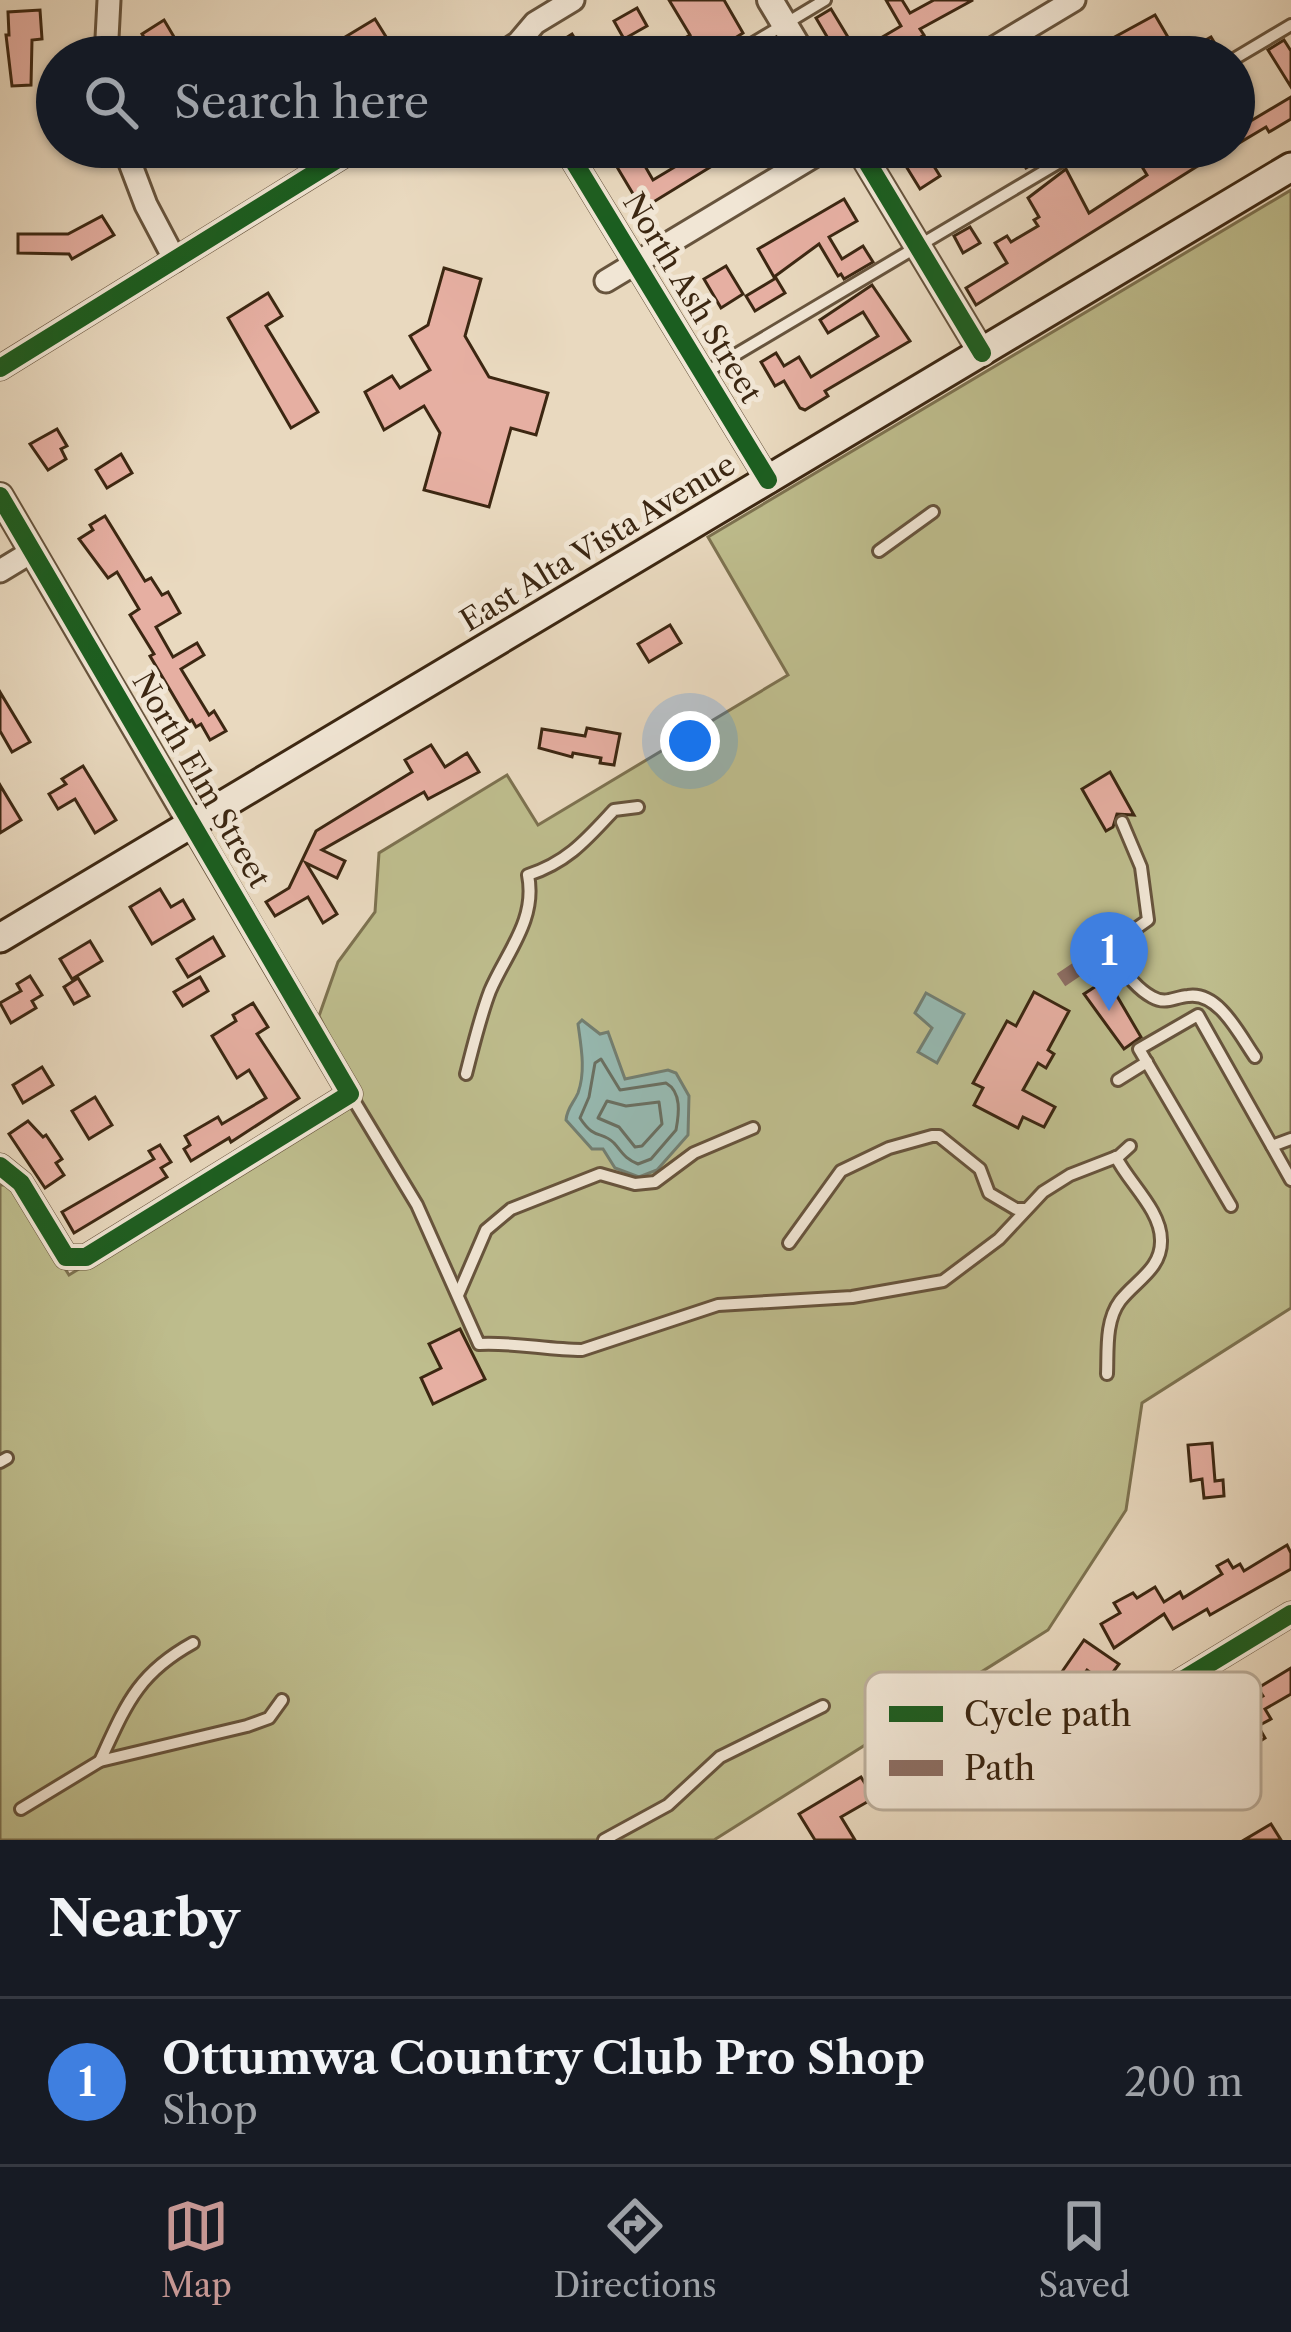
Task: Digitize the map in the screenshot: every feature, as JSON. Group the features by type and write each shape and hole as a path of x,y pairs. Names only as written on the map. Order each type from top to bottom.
{"main road":[{"name":"East Alta Vista Avenue","path":"0,938 1291,167"}],"street":[{"path":"107,36 109,0"},
{"path":"522,36 573,0"},
{"path":"770,0 791,36"},
{"path":"1014,36 1074,0"},
{"path":"132,168 175,260"},
{"path":"0,368 323,168"},
{"name":"North Ash Street","path":"582,168 768,481"},
{"path":"606,281 794,168"},
{"path":"871,168 982,353"},
{"name":"North Elm Street","path":"0,496 350,1094"},
{"path":"0,571 33,551"},
{"path":"0,1166 21,1184 65,1256 86,1258 350,1094"},
{"path":"1196,1672 1291,1614"}],"lane":[{"path":"764,36 825,0"},
{"path":"1255,46 1291,25"},
{"path":"703,374 1050,168"},
{"path":"879,550 932,512"},
{"path":"466,1074 490,991 520,937 528,908 528,875 549,868 584,845 614,810 638,807"},
{"path":"1122,822 1141,867 1148,920 1107,949 1133,983 1155,999 1171,1001 1192,994 1208,999 1224,1013 1255,1057"},
{"path":"1231,1206 1138,1049 1198,1016 1291,1180"},
{"path":"1118,1080 1147,1063"},
{"path":"350,1094 417,1205 479,1344 510,1342 582,1350 718,1305 852,1297 943,1281 1070,1174 1116,1157 1130,1146"},
{"path":"457,1296 486,1230 511,1209 600,1174 635,1184 655,1182 694,1153 753,1128"},
{"path":"789,1244 841,1171 889,1148 932,1136 939,1136 980,1169 989,1193 1016,1209 1025,1209"},
{"path":"1272,1146 1291,1139"},
{"path":"1107,1375 1108,1334 1115,1311 1120,1300 1145,1278 1162,1241 1116,1157"},
{"path":"100,1761 133,1692 149,1672 193,1643"},
{"path":"21,1809 100,1761 247,1726 269,1718 282,1700"},
{"path":"604,1840 668,1805 720,1757 823,1706"}],"shaded area":[{"path":"1291,190 1291,1308 1142,1403 1126,1510 1048,1630 981,1672 865,1672 865,1745 714,1840 0,1840 0,1185 13,1185 69,1275 361,1096 319,1016 338,962 375,912 379,853 507,775 538,825 788,675 708,537"}],"water":[{"path":"926,993 964,1014 937,1063 918,1052 932,1028 915,1013"},
{"path":"582,1020 600,1034 608,1032 625,1079 668,1070 676,1073 689,1096 688,1135 657,1170 639,1177 615,1168 603,1149 592,1149 566,1120 582,1076 578,1024"}],"building":[{"path":"669,0 724,0 743,33 738,36 690,35"},
{"path":"886,0 902,0 910,13 934,0 973,0 920,29 922,36 884,36 901,26"},
{"path":"637,8 647,26 622,36 614,21"},
{"path":"831,9 847,36 827,36 816,18"},
{"path":"40,10 42,36 32,40 31,85 12,86 8,12"},
{"path":"1155,15 1167,36 1116,36"},
{"path":"375,19 386,36 347,36"},
{"path":"164,20 173,36 143,36"},
{"path":"1284,40 1291,51 1291,87 1268,50"},
{"path":"1291,97 1291,119 1269,132 1266,127 1255,134 1255,118"},
{"path":"618,168 646,168 653,180 673,168 709,168 642,209"},
{"path":"907,168 935,168 940,176 920,189"},
{"path":"1143,168 1195,168 976,305 966,288 1007,263 995,243 1007,236 1011,242 1038,226 1034,220 1039,217 1028,198 1066,169 1089,213 1147,175"},
{"path":"844,199 857,221 829,237 842,259 863,246 873,262 844,279 819,244 774,277 758,249"},
{"path":"102,216 114,235 72,259 69,254 18,253 18,234 68,234"},
{"path":"970,227 980,243 963,253 954,236"},
{"path":"726,266 743,294 721,308 704,279"},
{"path":"444,268 481,279 465,336 489,377 548,393 536,435 511,428 489,507 424,490 440,433 424,406 384,430 365,392 392,376 400,388 430,370 410,336 428,325"},
{"path":"776,278 785,293 755,311 746,296"},
{"path":"872,285 910,341 825,391 828,396 805,410 800,408 784,381 775,386 761,362 776,353 784,366 799,357 811,377 878,336 863,312 828,333 820,320"},
{"path":"268,293 282,316 266,326 318,412 291,428 228,318"},
{"path":"57,429 67,446 61,449 66,459 48,470 30,444"},
{"path":"121,454 132,473 107,488 96,470"},
{"path":"105,516 145,581 151,578 162,595 168,592 180,613 156,627 173,657 197,643 204,655 181,669 209,715 214,711 226,731 210,740 201,724 196,727 189,722 150,656 154,654 130,615 139,609 117,572 108,578 79,539"},
{"path":"670,625 681,643 649,662 638,644"},
{"path":"0,692 30,742 12,752 0,731"},
{"path":"587,728 620,734 614,765 600,763 601,758 573,753 572,757 539,748 542,729 585,736"},
{"path":"431,745 445,767 467,753 479,772 428,799 424,792 322,850 345,861 337,878 306,863 337,914 323,923 308,897 275,916 266,902 289,888 316,831 412,772 405,760"},
{"path":"83,766 116,820 95,833 75,799 58,809 49,794"},
{"path":"1110,772 1134,815 1117,814 1113,827 1106,831 1082,789"},
{"path":"0,785 21,820 0,833"},
{"path":"160,889 171,907 183,900 194,919 152,944 130,907"},
{"path":"213,937 224,956 188,977 177,959"},
{"path":"90,941 102,961 72,979 60,959"},
{"path":"30,976 42,995 32,1001 36,1008 11,1023 0,1003 21,991 17,984"},
{"path":"200,977 208,991 183,1006 174,992"},
{"path":"78,978 89,996 74,1004 64,987"},
{"path":"1107,979 1141,1037 1124,1049 1084,994"},
{"path":"1034,992 1069,1011 1048,1050 1054,1054 1046,1068 1038,1063 1023,1090 1055,1107 1044,1127 1023,1117 1018,1128 974,1105 983,1088 973,1083 1007,1021 1016,1026"},
{"path":"253,1003 268,1027 257,1034 299,1098 231,1142 229,1138 191,1161 184,1149 190,1145 185,1136 218,1117 222,1124 266,1098 249,1070 237,1078 212,1036"},
{"path":"42,1067 53,1085 23,1103 13,1085"},
{"path":"95,1097 112,1125 89,1139 72,1111"},
{"path":"28,1121 46,1135 62,1159 56,1163 64,1175 45,1188 9,1134"},
{"path":"160,1145 171,1162 161,1168 167,1177 74,1233 62,1212 154,1159 149,1151"},
{"path":"460,1329 485,1379 433,1404 421,1378 441,1368 429,1344"},
{"path":"1212,1443 1215,1481 1223,1480 1224,1496 1204,1498 1202,1479 1191,1481 1188,1445"},
{"path":"1287,1545 1291,1569 1210,1615 1207,1609 1173,1629 1164,1614 1114,1648 1101,1624 1120,1613 1114,1603 1133,1593 1137,1598 1155,1587 1164,1602 1180,1592 1183,1598 1222,1574 1217,1566 1228,1560 1233,1568 1240,1564 1244,1571"},
{"path":"1084,1640 1119,1664 1113,1672 1062,1672"},
{"path":"1291,1668 1291,1694 1265,1709 1271,1719 1261,1724 1263,1696 1261,1686"},
{"path":"861,1777 865,1783 865,1803 841,1817 855,1840 815,1840 799,1814"},
{"path":"1271,1824 1281,1840 1244,1840"}],"marked path":[{"path":"1061,980 1107,949"}],"cycle path":[{"path":"0,368 323,168"},
{"path":"578,168 768,480"},
{"path":"871,168 982,353"},
{"path":"0,496 350,1094 86,1257 66,1257 21,1183 0,1166"},
{"path":"1196,1672 1291,1614"}],"place":[{"name":"Ottumwa Country Club Pro Shop","path":"1109,1011"}]}
